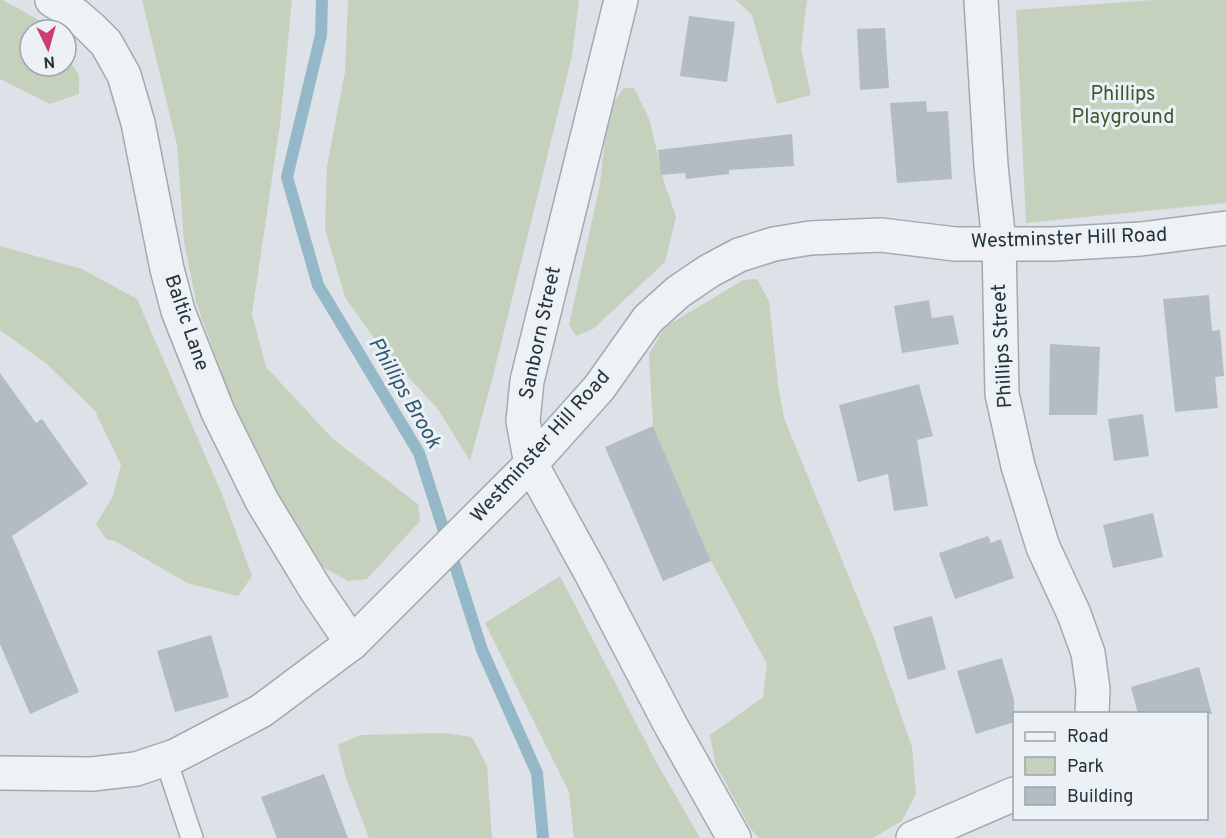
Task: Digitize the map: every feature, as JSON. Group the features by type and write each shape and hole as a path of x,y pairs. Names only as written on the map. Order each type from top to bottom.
{"street":[{"name":"Baltic Lane","path":"52,0 76,15 106,43 124,75 138,123 167,269 178,311 210,392 262,501 316,590 352,643"},
{"name":"Sanborn Street","path":"621,0 527,381 523,421 531,464 670,724 734,838"},
{"name":"Phillips Street","path":"981,0 991,166 999,243 1002,394 1018,466 1043,547 1074,614 1088,653 1093,689 1092,712"},
{"name":"Westminster Hill Road","path":"0,773 92,774 136,769 166,760 261,711 352,643 531,464 599,388 648,319 678,292 709,271 739,255 774,244 822,237 882,235 955,244 1053,244 1141,239 1226,228"},
{"path":"913,838 1013,794"}],"lane":[{"path":"166,760 192,838"}],"green space":[{"path":"0,0 3,0 35,18 18,18 18,78 78,78 78,74 79,94 50,104 0,79"},
{"path":"142,0 292,0 280,124 252,314 266,367 333,439 418,504 420,521 367,579 348,581 321,566 278,501 227,388 196,302 184,241 177,145"},
{"path":"348,0 579,0 572,56 470,461 438,409 381,348 345,297 325,229 327,166 345,72"},
{"path":"736,0 807,0 801,49 811,95 777,104 752,15"},
{"name":"Phillips Playground","path":"1153,0 1226,0 1226,203 1026,223 1016,10"},
{"path":"624,88 634,88 650,121 664,182 676,217 665,262 593,329 576,336 569,325 600,185 608,110"},
{"path":"0,246 82,269 137,299 222,494 252,576 238,596 187,583 115,541 106,539 96,524 112,498 121,465 95,411 47,364 0,330"},
{"path":"757,279 769,301 784,418 874,638 912,747 916,794 902,821 873,838 759,838 750,828 715,763 710,735 763,697 767,664 711,561 653,426 649,354 665,327 743,280"},
{"path":"560,576 654,758 700,838 574,838 569,792 485,623"},
{"path":"446,733 472,737 487,766 492,838 369,838 346,778 338,745 360,735"}],"building":[{"path":"689,16 735,22 727,82 680,76"},
{"path":"885,28 889,88 860,90 857,29"},
{"path":"926,101 927,112 948,111 952,179 897,183 890,103"},
{"path":"792,134 794,166 729,170 729,174 686,179 685,173 661,175 658,150"},
{"path":"1209,295 1212,331 1220,330 1224,376 1215,377 1218,408 1175,412 1163,299"},
{"path":"929,300 932,318 953,315 959,344 902,353 894,306"},
{"path":"1050,344 1100,347 1097,415 1049,415"},
{"path":"0,373 36,423 42,419 88,484 12,536 79,692 30,714 0,644"},
{"path":"919,384 933,436 917,440 928,506 894,511 888,474 858,482 839,405"},
{"path":"1143,414 1149,456 1114,461 1108,419"},
{"path":"653,426 711,561 663,581 605,447"},
{"path":"1153,513 1163,557 1113,568 1103,525"},
{"path":"988,536 991,543 1001,539 1014,578 955,599 939,553"},
{"path":"932,616 946,669 908,680 893,627"},
{"path":"211,635 229,697 175,712 157,651"},
{"path":"1002,658 1014,700 1013,722 976,734 957,671"},
{"path":"1199,667 1212,714 1208,712 1137,712 1131,687"},
{"path":"324,774 348,838 277,838 261,797"}],"waterway":[{"name":"Phillips Brook","path":"322,0 321,35 287,177 318,285 419,453 482,650 537,773 543,838"}]}
